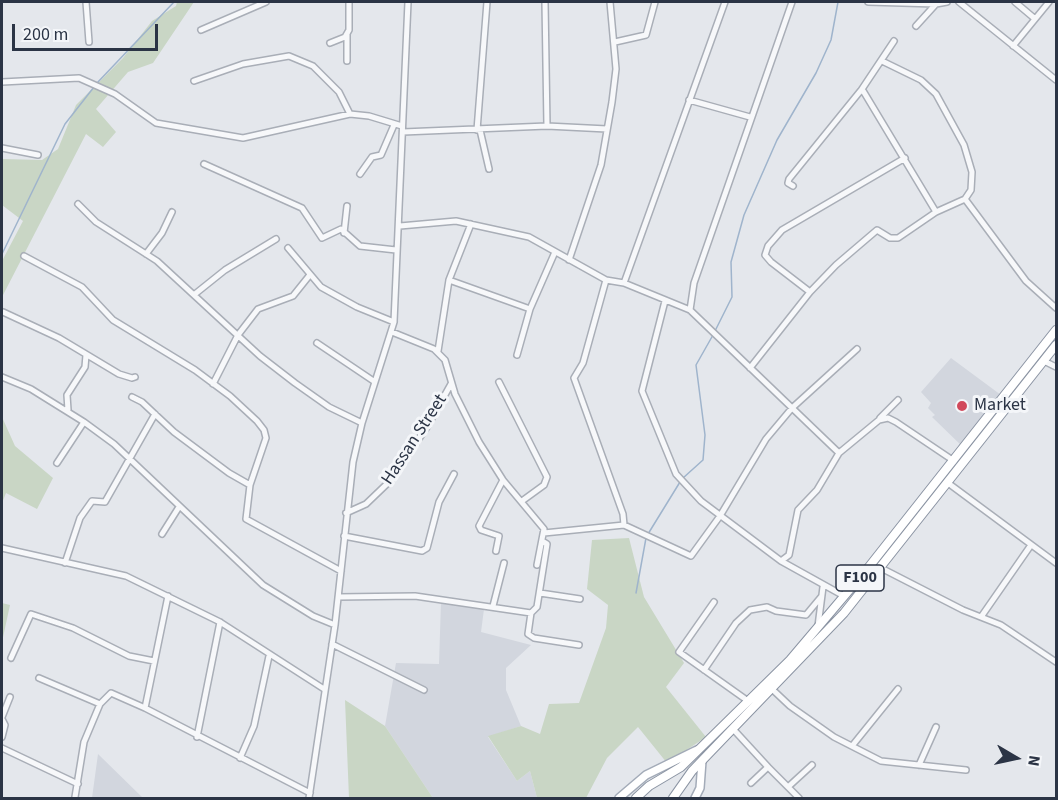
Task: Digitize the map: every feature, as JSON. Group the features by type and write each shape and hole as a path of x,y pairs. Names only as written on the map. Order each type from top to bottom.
{"highway":[{"name":"F100","path":"636,798 649,786 681,767 702,748 818,628 954,461 1056,330"},
{"name":"F100","path":"673,798 702,761 773,690 844,613 1056,345"},
{"path":"926,493 936,499"}],"main road":[{"path":"619,798 646,775 702,748"},
{"path":"695,798 700,788 702,761"}],"street":[{"path":"86,2 89,42"},
{"path":"201,30 262,2"},
{"path":"347,61 349,2"},
{"path":"75,797 84,742 100,704 111,693 145,708 309,796 335,625 346,513 362,423 394,322 397,295 396,249 400,226 408,2"},
{"path":"487,2 479,130 489,169"},
{"path":"545,2 547,126"},
{"path":"569,260 601,165 607,129 616,69 610,2"},
{"path":"615,42 646,35 655,2"},
{"path":"624,283 725,2"},
{"path":"690,310 691,293 750,117 792,2"},
{"path":"868,2 936,4 947,2"},
{"path":"959,2 1056,80"},
{"path":"1015,2 1034,18"},
{"path":"1013,46 1049,2"},
{"path":"916,26 936,4"},
{"path":"330,43 347,34"},
{"path":"792,186 788,183 789,179 862,89 894,41"},
{"path":"194,81 243,64 289,56 313,66 339,92 350,114"},
{"path":"750,368 810,292 836,265 877,230 893,239 936,213 965,199 971,190 972,172 964,145 936,94 924,82 882,61"},
{"path":"2,82 65,78 97,84 156,123 243,138 350,114 369,116 402,129 479,130 547,126 607,129"},
{"path":"862,89 936,213"},
{"path":"689,100 750,117"},
{"path":"360,174 372,157 381,155 394,125"},
{"path":"2,148 38,155"},
{"path":"810,292 767,257 765,252 768,246 782,230 905,158"},
{"path":"204,164 297,205 311,220 321,237 338,229 360,246 396,249"},
{"path":"965,199 1026,280 1056,308"},
{"path":"78,204 96,222 146,254 195,294 238,335 295,383 329,407 362,423"},
{"path":"344,233 347,206"},
{"path":"146,254 162,233 172,213"},
{"path":"400,226 456,221 529,237 606,280 624,283 690,310 839,453"},
{"path":"438,351 449,280 471,224"},
{"path":"195,294 225,270 276,239"},
{"path":"288,248 309,276 321,287 357,308 394,322"},
{"path":"517,355 530,309 555,252"},
{"path":"24,255 82,287 113,320 213,384 264,430 263,449 250,485 246,519 341,571"},
{"path":"213,384 238,335 258,309 293,296 309,276"},
{"path":"449,280 530,309"},
{"path":"606,280 583,363 574,378 623,514 624,525"},
{"path":"665,301 642,391 680,479 700,501 781,561 823,587 843,596"},
{"path":"3,312 59,338 128,377 135,376"},
{"path":"392,332 438,351 448,365 452,384 479,442 503,480 539,522 544,533 537,566"},
{"path":"316,343 375,382"},
{"path":"544,533 624,525 691,556 720,516 766,439 792,408 857,349"},
{"path":"68,410 67,395 85,367 86,355"},
{"path":"1044,361 1056,367"},
{"path":"2,377 31,389 68,410 129,459 263,585 313,616 335,625"},
{"path":"499,382 547,477 544,485 522,501"},
{"name":"Hassan Street","path":"346,513 366,504 390,481 427,427 452,384"},
{"path":"132,397 142,402 228,473 250,485"},
{"path":"781,561 789,555 797,512 817,490 839,453 879,420 898,400"},
{"path":"65,563 80,518 92,501 105,502 155,414"},
{"path":"879,420 888,418 896,422 954,461"},
{"path":"57,463 84,422"},
{"path":"344,536 422,552 429,543 439,502 454,474"},
{"path":"496,551 499,536 481,530 479,526 503,480"},
{"path":"948,483 1056,563"},
{"path":"162,534 179,507"},
{"path":"338,597 415,596 531,613 536,610 540,593 547,544 542,541"},
{"path":"981,617 1031,544"},
{"path":"2,548 126,576 220,622 267,652 269,656 324,689"},
{"path":"493,606 504,563"},
{"path":"881,568 1001,625 1056,662"},
{"path":"818,628 823,587"},
{"path":"540,593 580,599"},
{"path":"145,708 168,596"},
{"path":"704,670 736,623 750,610 767,607 776,611 806,615 821,597"},
{"path":"714,603 679,652 748,701"},
{"path":"531,613 530,636 579,645"},
{"path":"11,658 30,614 73,628 129,656 154,661"},
{"path":"197,737 220,622"},
{"path":"332,644 424,690"},
{"path":"240,758 254,726 269,656"},
{"path":"39,678 100,704"},
{"path":"852,746 898,689"},
{"path":"773,690 790,706 852,746 881,760 966,770"},
{"path":"2,737 5,725 2,718 10,697"},
{"path":"919,765 936,727"},
{"path":"734,730 799,798"},
{"path":"2,748 78,784"},
{"path":"788,787 812,765"},
{"path":"751,783 768,767"}],"shaded area":[{"name":"Market","path":"951,358 1001,395 966,450 932,417 935,415 928,408 931,403 921,392"},
{"path":"441,602 484,609 481,632 531,645 506,668 506,690 521,726 488,737 517,781 530,771 537,798 433,798 385,726 396,663 439,664"},
{"path":"98,754 143,798 92,798"}],"green space":[{"path":"177,2 194,2 153,63 128,72 96,109 116,132 103,147 86,134 2,297 2,261 23,221 2,205 2,159 42,160 58,149 76,105 123,58 152,21 176,6"},
{"path":"2,417 15,446 53,478 37,509 6,493 2,503"},
{"path":"629,538 644,597 684,663 666,687 706,737 667,763 638,727 607,758 586,798 537,798 530,771 517,781 488,736 521,726 540,734 549,704 579,703 606,628 608,605 587,589 592,540"},
{"path":"2,603 10,605 2,642"},
{"path":"345,700 385,726 433,798 349,798"}],"waterway":[{"path":"97,83 174,2"},
{"path":"715,331 732,297 731,262 744,215 777,140 816,73 831,40 838,2"},
{"path":"2,254 65,124 94,87"},
{"path":"683,478 703,460 705,435 696,365 713,335"},
{"path":"648,534 680,482"},
{"path":"636,593 646,538"}],"place":[{"name":"Market","path":"962,406"}]}
